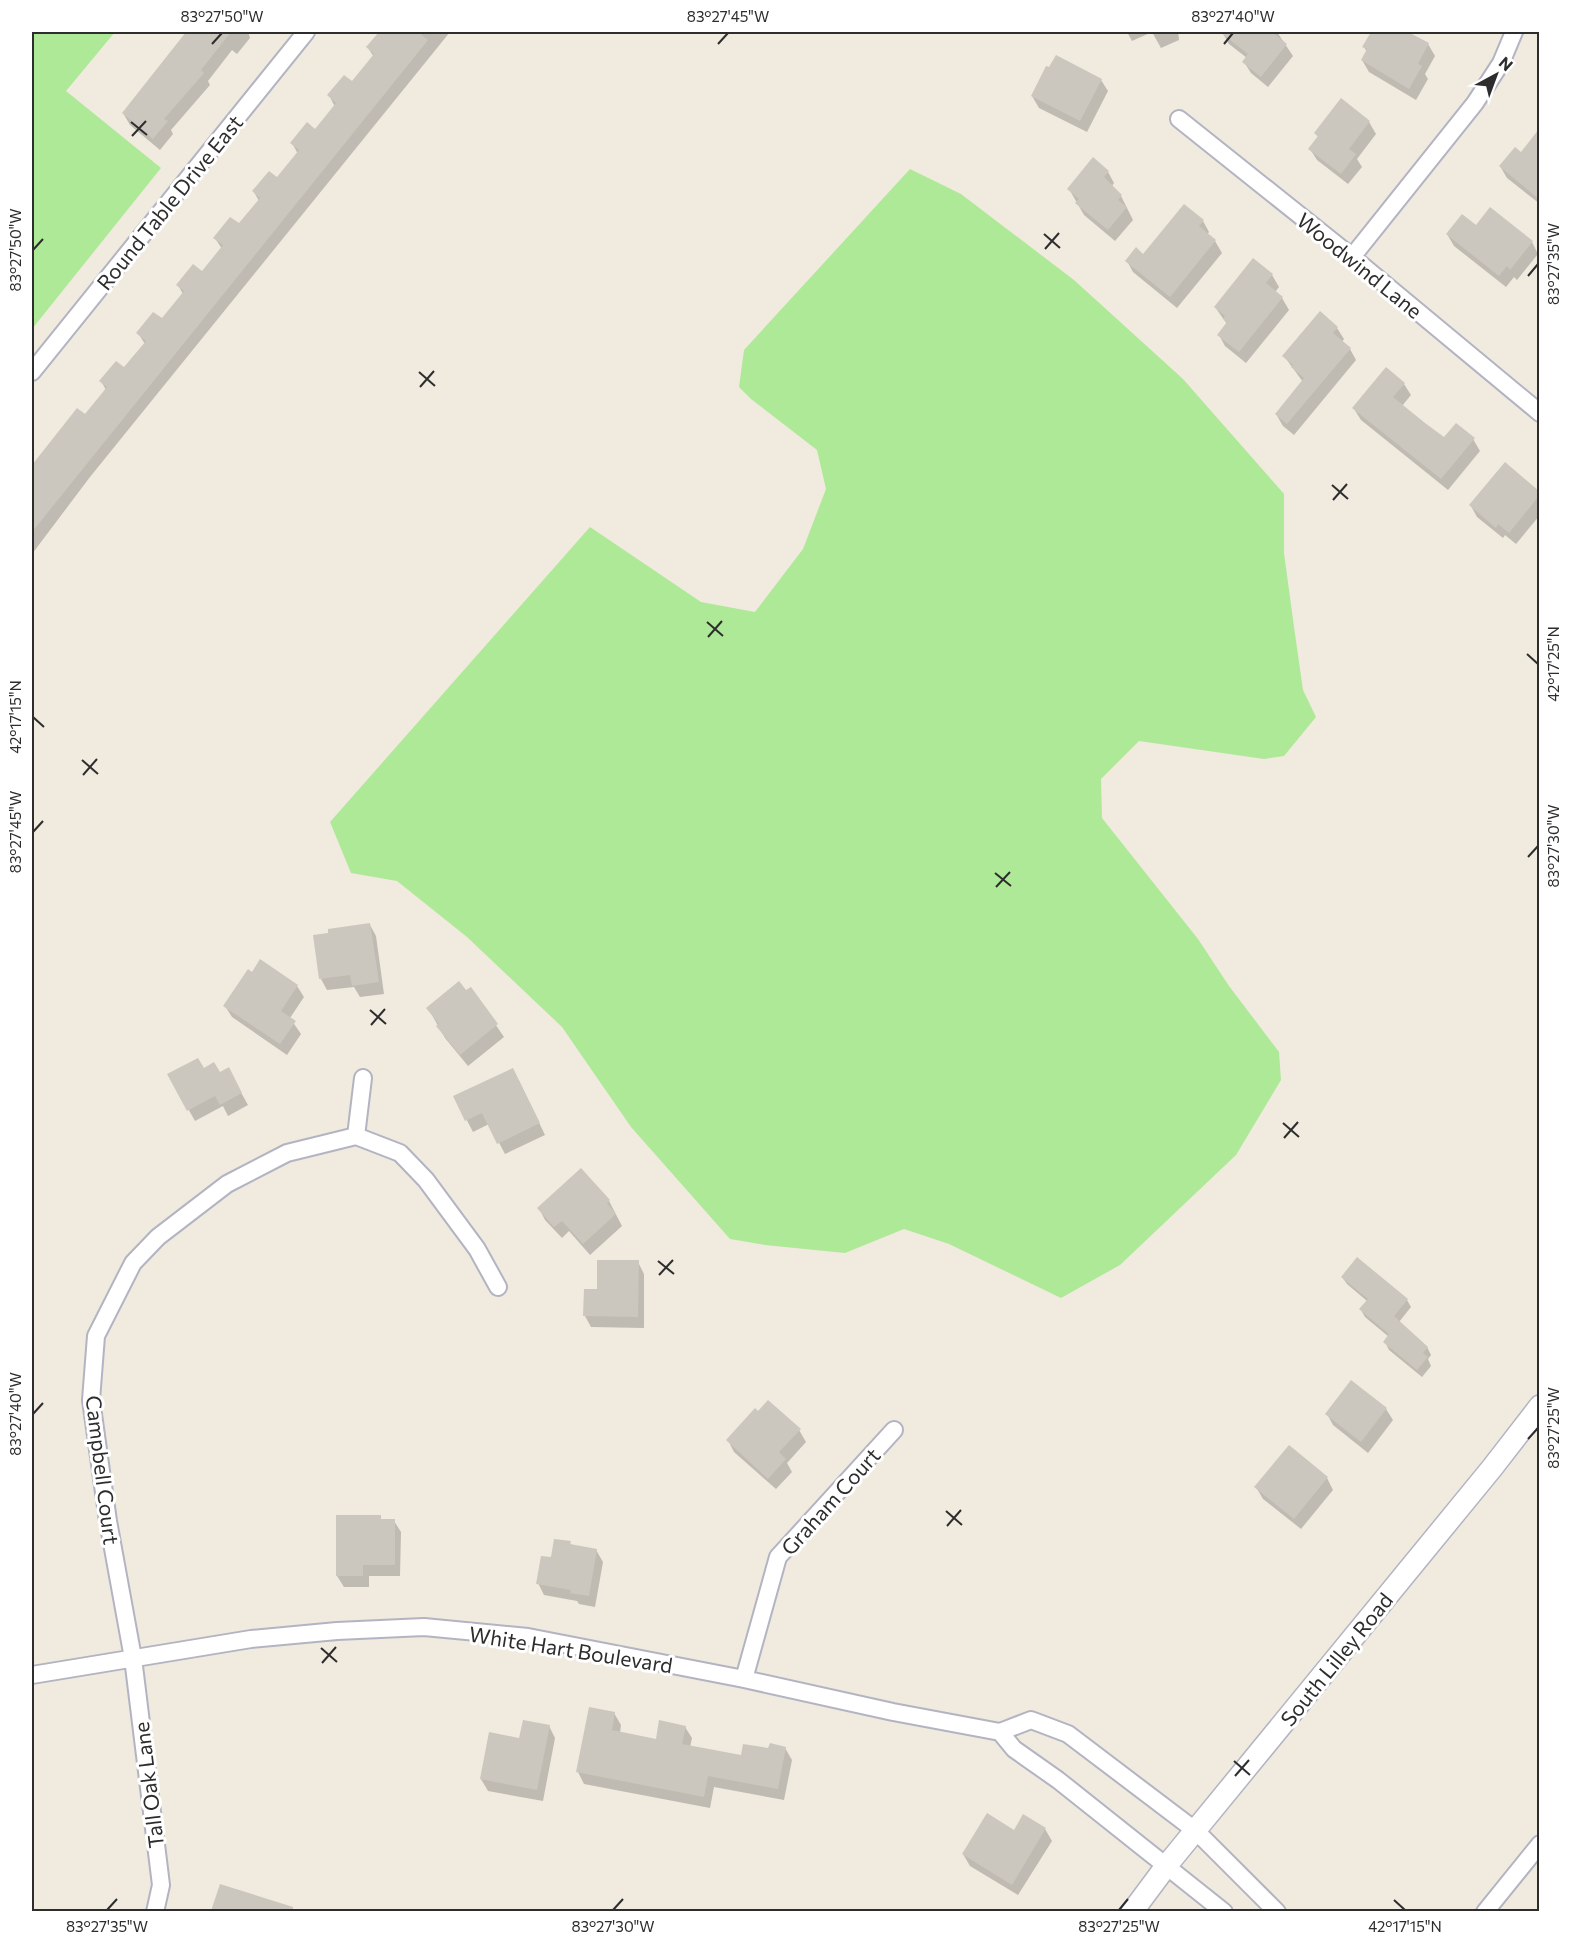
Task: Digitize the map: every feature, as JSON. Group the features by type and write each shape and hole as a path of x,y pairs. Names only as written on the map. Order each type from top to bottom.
{"street":[{"name":"Round Table Drive East","path":"32,372 306,32"},
{"path":"1352,257 1475,104 1501,63 1514,32"},
{"name":"Woodwind Lane","path":"1179,119 1352,257 1539,413"},
{"path":"363,1078 356,1136 400,1153 426,1180 477,1249 498,1287"},
{"name":"Campbell Court","path":"133,1658 108,1521 91,1400 96,1336 133,1263 158,1237 227,1184 287,1153 356,1136"},
{"name":"South Lilley Road","path":"1132,1911 1167,1865 1492,1468 1539,1406"},
{"name":"Graham Court","path":"744,1679 778,1557 894,1430"},
{"name":"White Hart Boulevard","path":"32,1675 251,1639 337,1631 424,1627 528,1637 1000,1732"},
{"name":"Tall Oak Lane","path":"133,1658 161,1885 155,1911"},
{"path":"1224,1911 1058,1780 1014,1749 1000,1732 1031,1720 1068,1734 1196,1831 1277,1911"},
{"path":"1485,1911 1539,1844"}],"green space":[{"path":"32,32 115,32 66,91 161,168 32,329"},
{"path":"910,169 961,194 1074,280 1183,379 1284,494 1284,553 1303,690 1316,717 1284,756 1264,759 1139,741 1101,779 1102,818 1198,939 1229,986 1279,1052 1281,1080 1236,1155 1120,1265 1061,1298 949,1244 904,1229 845,1253 730,1239 631,1127 562,1027 467,937 397,881 351,873 330,822 590,527 701,602 755,612 803,549 826,489 817,450 739,387 744,350"}],"building":[{"path":"186,32 231,32 201,70 204,73 164,119 168,121 153,139 122,113"},
{"path":"379,32 418,32 428,40 32,532 32,465 77,408 85,414 107,387 99,381 116,361 124,367 146,341 136,333 153,312 162,318 184,291 176,285 193,264 202,271 223,245 213,238 230,217 239,223 260,198 252,191 269,171 277,177 299,150 290,143 307,122 315,129 336,103 327,95 344,75 352,81 374,54 366,47"},
{"path":"1220,32 1272,32 1287,44 1261,77 1242,62 1248,54"},
{"path":"1371,32 1408,32 1429,43 1418,64 1422,66 1409,89 1361,60 1367,49 1362,47"},
{"path":"1056,55 1102,79 1080,121 1031,96 1046,66 1049,67"},
{"path":"1341,98 1370,121 1349,149 1356,154 1341,174 1308,149 1318,136 1314,133"},
{"path":"1539,129 1539,199 1499,166 1515,147 1521,152"},
{"path":"1093,157 1109,171 1104,177 1122,195 1118,200 1127,207 1108,230 1075,203 1079,199 1067,189"},
{"path":"1184,204 1204,220 1199,226 1216,240 1170,297 1125,261 1136,247 1143,254"},
{"path":"1490,207 1533,241 1510,270 1507,266 1499,276 1446,234 1462,214 1476,225"},
{"path":"1253,258 1273,274 1266,283 1283,297 1239,352 1217,335 1227,322 1223,319 1225,316 1214,307"},
{"path":"1320,311 1338,327 1333,333 1351,348 1287,424 1275,414 1304,378 1282,356"},
{"path":"1386,367 1405,383 1393,397 1425,423 1444,437 1456,423 1475,438 1441,479 1352,408"},
{"path":"1505,462 1539,491 1539,496 1509,533 1498,524 1496,528 1469,505"},
{"path":"370,923 379,982 352,986 350,975 319,979 313,935 328,933 328,929"},
{"path":"260,959 298,985 281,1011 296,1021 280,1044 223,1006 248,969 252,972"},
{"path":"459,981 466,990 471,987 498,1024 460,1055 436,1026 439,1024 426,1008"},
{"path":"198,1058 204,1068 214,1062 220,1072 229,1067 242,1093 220,1105 215,1096 187,1111 167,1074"},
{"path":"513,1068 540,1123 497,1144 482,1113 465,1121 453,1096"},
{"path":"581,1168 610,1200 607,1203 616,1214 583,1244 562,1221 554,1227 537,1208"},
{"path":"1357,1257 1408,1299 1394,1316 1428,1347 1423,1353 1428,1357 1417,1370 1383,1342 1389,1334 1359,1309 1368,1299 1341,1277"},
{"path":"597,1260 639,1260 638,1317 583,1316 584,1289 597,1289"},
{"path":"1351,1380 1387,1408 1361,1442 1325,1414"},
{"path":"768,1400 801,1429 779,1452 786,1459 768,1479 726,1440 755,1408 758,1411"},
{"path":"1289,1445 1328,1477 1294,1519 1254,1487"},
{"path":"336,1515 381,1515 381,1519 395,1519 395,1565 363,1565 363,1576 336,1576"},
{"path":"554,1539 571,1541 570,1544 597,1549 589,1596 570,1593 571,1590 536,1584 541,1556 551,1557"},
{"path":"589,1707 615,1712 612,1730 656,1739 659,1720 686,1726 682,1744 741,1755 743,1744 768,1748 770,1743 786,1747 778,1789 708,1776 704,1797 576,1772"},
{"path":"523,1720 550,1725 537,1790 480,1779 489,1732 519,1738"},
{"path":"987,1813 1014,1830 1023,1814 1046,1828 1012,1885 962,1854"},
{"path":"220,1884 293,1907 293,1911 211,1911"}]}
